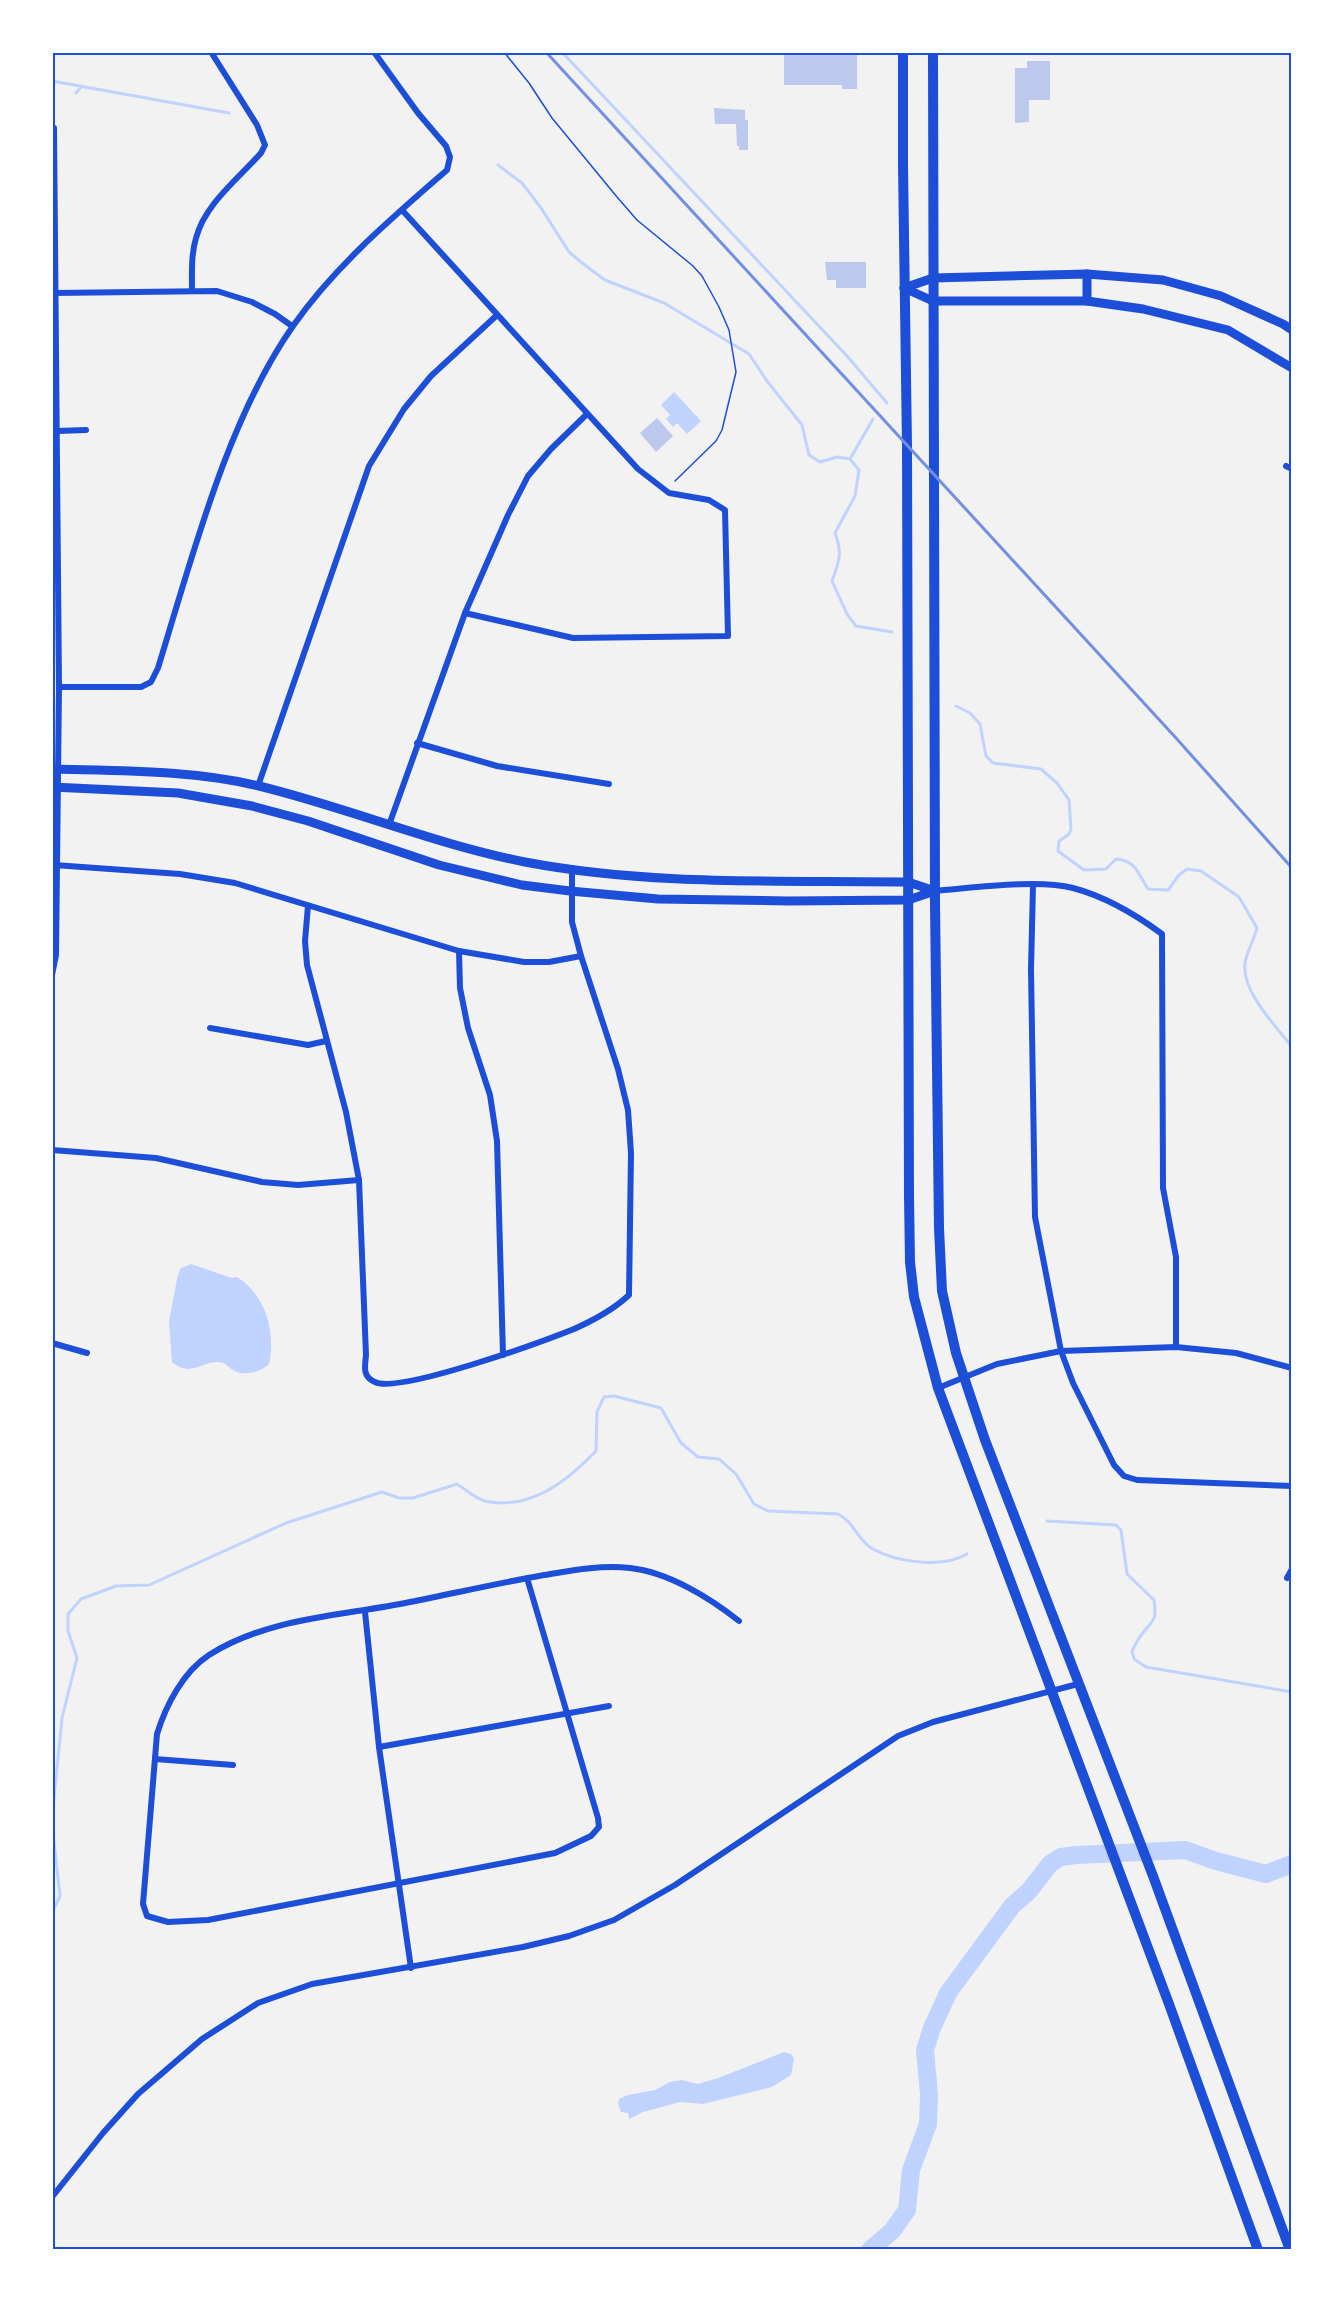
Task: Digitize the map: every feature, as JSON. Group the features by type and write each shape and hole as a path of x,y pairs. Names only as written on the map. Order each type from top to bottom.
{"main road":[{"path":"903,52 910,1262 916,1308 938,1389 1223,2149 1258,2250"},
{"path":"933,52 935,891 942,1291 956,1353 985,1440 1126,1804 1290,2250"},
{"path":"904,288 933,278 1087,274 1163,280 1221,296 1292,330"},
{"path":"1087,274 1087,302"},
{"path":"904,288 933,301 1087,302 1143,309 1228,330 1292,368"},
{"path":"54,769 173,772 258,786 432,840 487,854 572,868 631,876 700,881 908,882 935,891"},
{"path":"55,787 178,793 252,806 308,821 439,865 522,885 570,891 658,899 908,900 935,891"},
{"path":"700,881 700,899"}],"street":[{"path":"192,289 193,256 201,225 215,203 261,153 265,145 257,125 211,52"},
{"path":"59,687 141,687 151,682 158,668 231,446 253,397 292,326 337,272 447,170 450,157 446,146 374,52"},
{"path":"52,975 56,954 54,769 59,687 54,128"},
{"path":"402,210 638,470 661,488 681,496 709,500 725,510 728,636 573,638 465,613"},
{"path":"54,293 192,289 217,291 240,297 275,314 292,326"},
{"path":"258,786 369,466 404,409 431,376 496,316"},
{"path":"389,825 465,613 508,515 528,476 551,449 587,414"},
{"path":"57,431 86,430"},
{"path":"417,742 497,766 609,784"},
{"path":"54,865 180,874 235,883 459,951 524,962 549,962 580,956"},
{"path":"308,906 305,941 307,965 355,1149 359,1180 365,1371 367,1378 377,1384 416,1380 503,1355 576,1328 621,1303 629,1295 631,1153 628,1110 618,1069 580,956 572,922 570,891 572,868"},
{"path":"935,891 1033,885 1072,888 1127,909 1162,934 1163,1188 1176,1257 1176,1347"},
{"path":"1033,885 1031,969 1035,1217 1061,1351 1073,1383 1114,1465 1124,1476 1137,1480 1292,1486"},
{"path":"459,951 460,988 468,1028 490,1095 497,1141 503,1355"},
{"path":"210,1028 308,1045 326,1041"},
{"path":"52,1150 156,1158 262,1182 298,1185 359,1180"},
{"path":"52,1342 87,1353"},
{"path":"938,1389 997,1364 1061,1351 1176,1347 1236,1353 1292,1368"},
{"path":"527,1578 597,1813 599,1827 591,1836 555,1853 208,1920 168,1922 147,1916 143,1904 155,1759 158,1734 164,1714 187,1676 208,1656 237,1641 266,1629 315,1618 365,1612 527,1578 598,1566 632,1568 658,1574 712,1600 740,1621"},
{"path":"1287,1578 1292,1569"},
{"path":"365,1612 379,1747 397,1884 411,1968"},
{"path":"52,2197 103,2133 138,2094 180,2057 232,2018 258,2003 297,1988 555,1940 614,1920 694,1873 898,1736 933,1722 1078,1684"},
{"path":"379,1747 609,1706"},
{"path":"155,1759 233,1765"}],"path":[{"path":"504,52 529,82 552,118 637,220 680,254 702,276 720,307 731,340 736,372 722,430 716,441 675,481"}],"water":[{"path":"674,392 701,421 687,434 677,423 673,427 666,419 670,415 661,405"},
{"path":"191,1264 232,1278 237,1277 255,1294 262,1304 270,1328 271,1352 269,1364 266,1367 252,1373 242,1373 220,1362 189,1369 172,1362 169,1321 178,1274 181,1268"},
{"path":"784,2052 791,2054 794,2059 791,2075 772,2087 703,2104 680,2102 643,2112 629,2119 628,2113 621,2112 618,2104 619,2099 628,2095 655,2090 670,2082 682,2080 698,2084"}],"building":[{"path":"857,52 857,89 842,89 842,85 784,85 784,53"},
{"path":"1027,61 1050,61 1050,100 1029,100 1029,122 1015,123 1015,68 1027,68"},
{"path":"714,108 745,110 745,120 748,120 748,150 739,150 737,146 736,124 715,124"},
{"path":"825,262 866,262 866,288 836,288 836,280 827,280"},
{"path":"657,418 673,436 656,452 640,433"}],"waterway":[{"path":"562,52 847,356 887,403"},
{"path":"52,81 229,113"},
{"path":"76,93 82,86"},
{"path":"498,165 522,183 569,252 586,266 605,280 664,303 749,354 802,425 809,455 820,462 837,457 850,459 859,470 855,496 835,533 839,557 832,581 847,614 856,626 892,632"},
{"path":"850,459 873,419"},
{"path":"956,706 970,713 980,724 986,756 993,763 1041,769 1057,783 1069,800 1071,830 1059,841 1058,851 1084,870 1106,869 1116,859 1123,860 1136,869 1148,889 1168,890 1179,875 1187,869 1201,871 1239,897 1257,928 1245,963 1248,985 1261,1008 1292,1047"},
{"path":"52,1818 62,1718 77,1658 68,1631 68,1614 81,1599 116,1586 149,1585 286,1523 382,1492 399,1498 413,1498 457,1484 485,1501 517,1502 532,1497 560,1483 596,1451 597,1412 604,1397 614,1396 661,1408 681,1443 698,1457 719,1459 736,1474 754,1504 768,1511 838,1514 871,1548 905,1560 945,1561 967,1554"},
{"path":"1047,1521 1116,1525 1121,1530 1127,1574 1154,1600 1155,1607 1154,1619 1132,1651 1134,1659 1146,1667 1292,1692"},
{"path":"52,1823 60,1896 52,1913"},
{"path":"870,2250 892,2231 907,2210 911,2170 928,2124 929,2095 925,2050 948,1993 1012,1906 1029,1891 1050,1864 1061,1857 1076,1855 1185,1850 1266,1874 1292,1864"}],"railway":[{"path":"546,52 1176,738 1292,868"}]}
